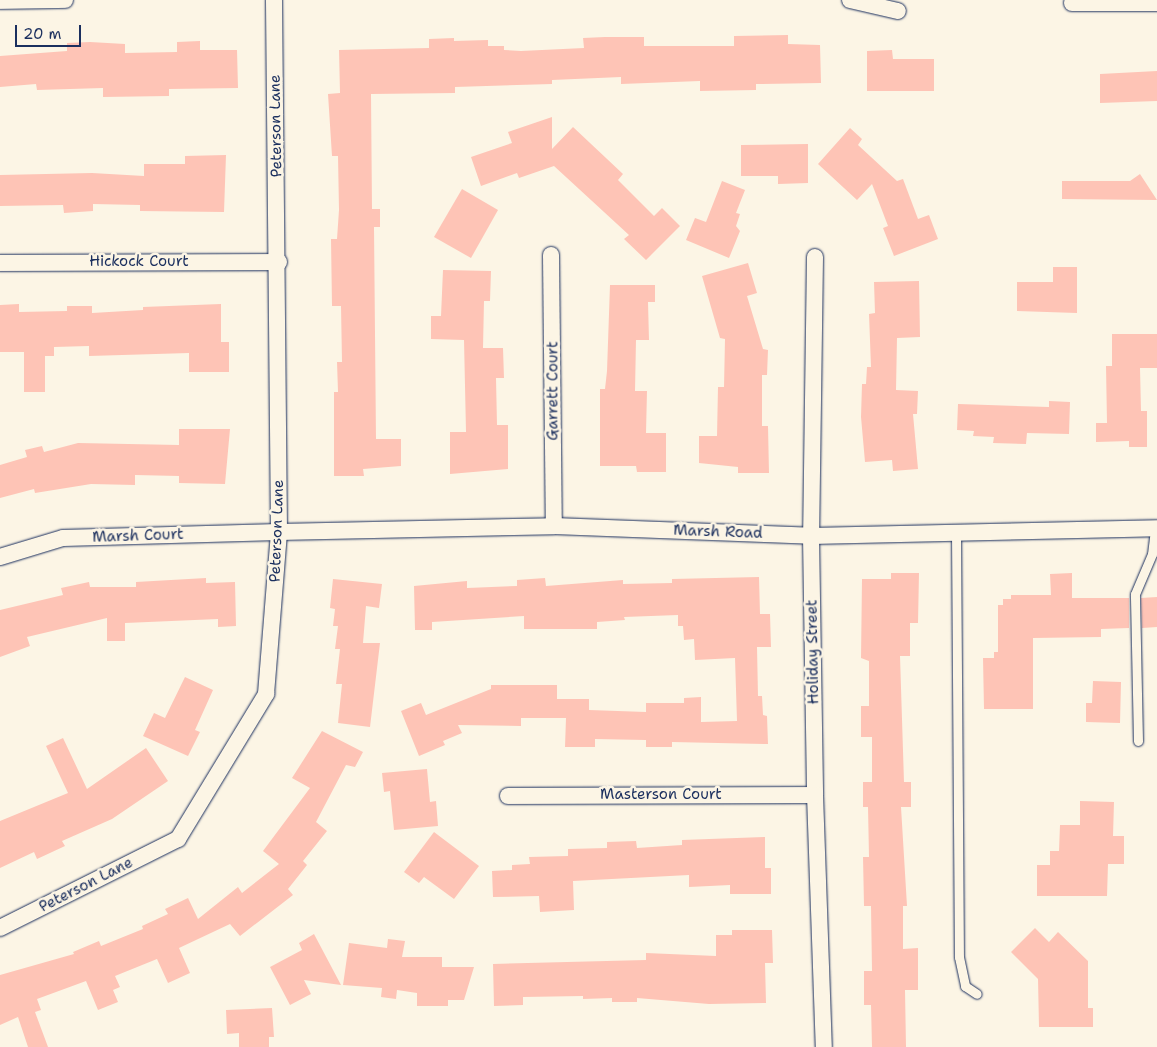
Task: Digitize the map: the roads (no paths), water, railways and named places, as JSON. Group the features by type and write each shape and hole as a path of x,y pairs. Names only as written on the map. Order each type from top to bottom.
{"street":[{"path":"0,0 64,0"},
{"name":"Peterson Lane","path":"0,928 178,839 266,694 279,532 279,262 274,0"},
{"path":"850,0 898,11"},
{"path":"1072,3 1157,3"},
{"name":"Garrett Court","path":"552,255 554,526"},
{"name":"Holiday Street","path":"815,256 811,536 815,795 824,1047"},
{"name":"Hickock Court","path":"0,262 279,262"},
{"name":"Marsh Road","path":"279,532 554,526 811,536 1156,528"},
{"name":"Marsh Court","path":"0,557 63,538 279,532"},
{"name":"Masterson Court","path":"508,796 815,795"}],"lane":[{"path":"1138,741 1135,594 1152,554 1156,528"},
{"path":"956,532 959,957 965,986 977,994"}]}
